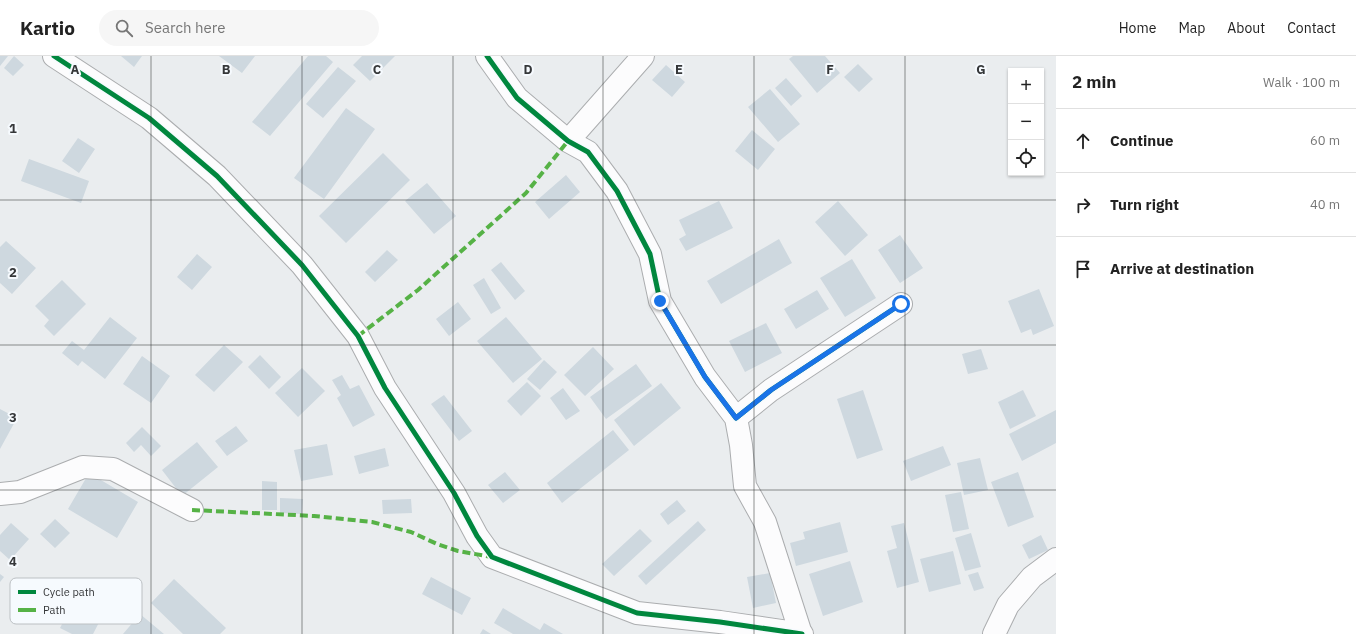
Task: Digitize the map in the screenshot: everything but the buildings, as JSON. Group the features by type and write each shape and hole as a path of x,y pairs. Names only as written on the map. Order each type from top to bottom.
{"street":[{"path":"61,59 149,118 217,176 302,265 358,336 385,388 454,493 477,536 492,557 637,613 717,628 801,634 765,522 745,486 741,445 736,418 705,377 660,301 650,254 617,191 588,152 568,141 518,98 487,56"},
{"path":"568,141 643,56"},
{"path":"736,418 771,390 901,304"},
{"path":"0,494 20,492 82,467 114,469 192,510"},
{"path":"994,634 1008,604 1032,577 1056,558"}],"marked path":[{"path":"358,336 418,290 526,193 568,141"},
{"path":"192,510 314,516 372,522 411,532 437,544 458,551 492,557"}],"cycle path":[{"path":"54,56 149,118 217,176 302,265 358,336 385,388 454,493 477,536 492,557 637,613 720,622 802,634"},
{"path":"487,56 517,98 568,141 588,152 617,191 650,254 660,301 705,377 736,418 771,390 901,304"}],"route":[{"path":"660,301 705,377 736,418 771,390 901,304"}]}
